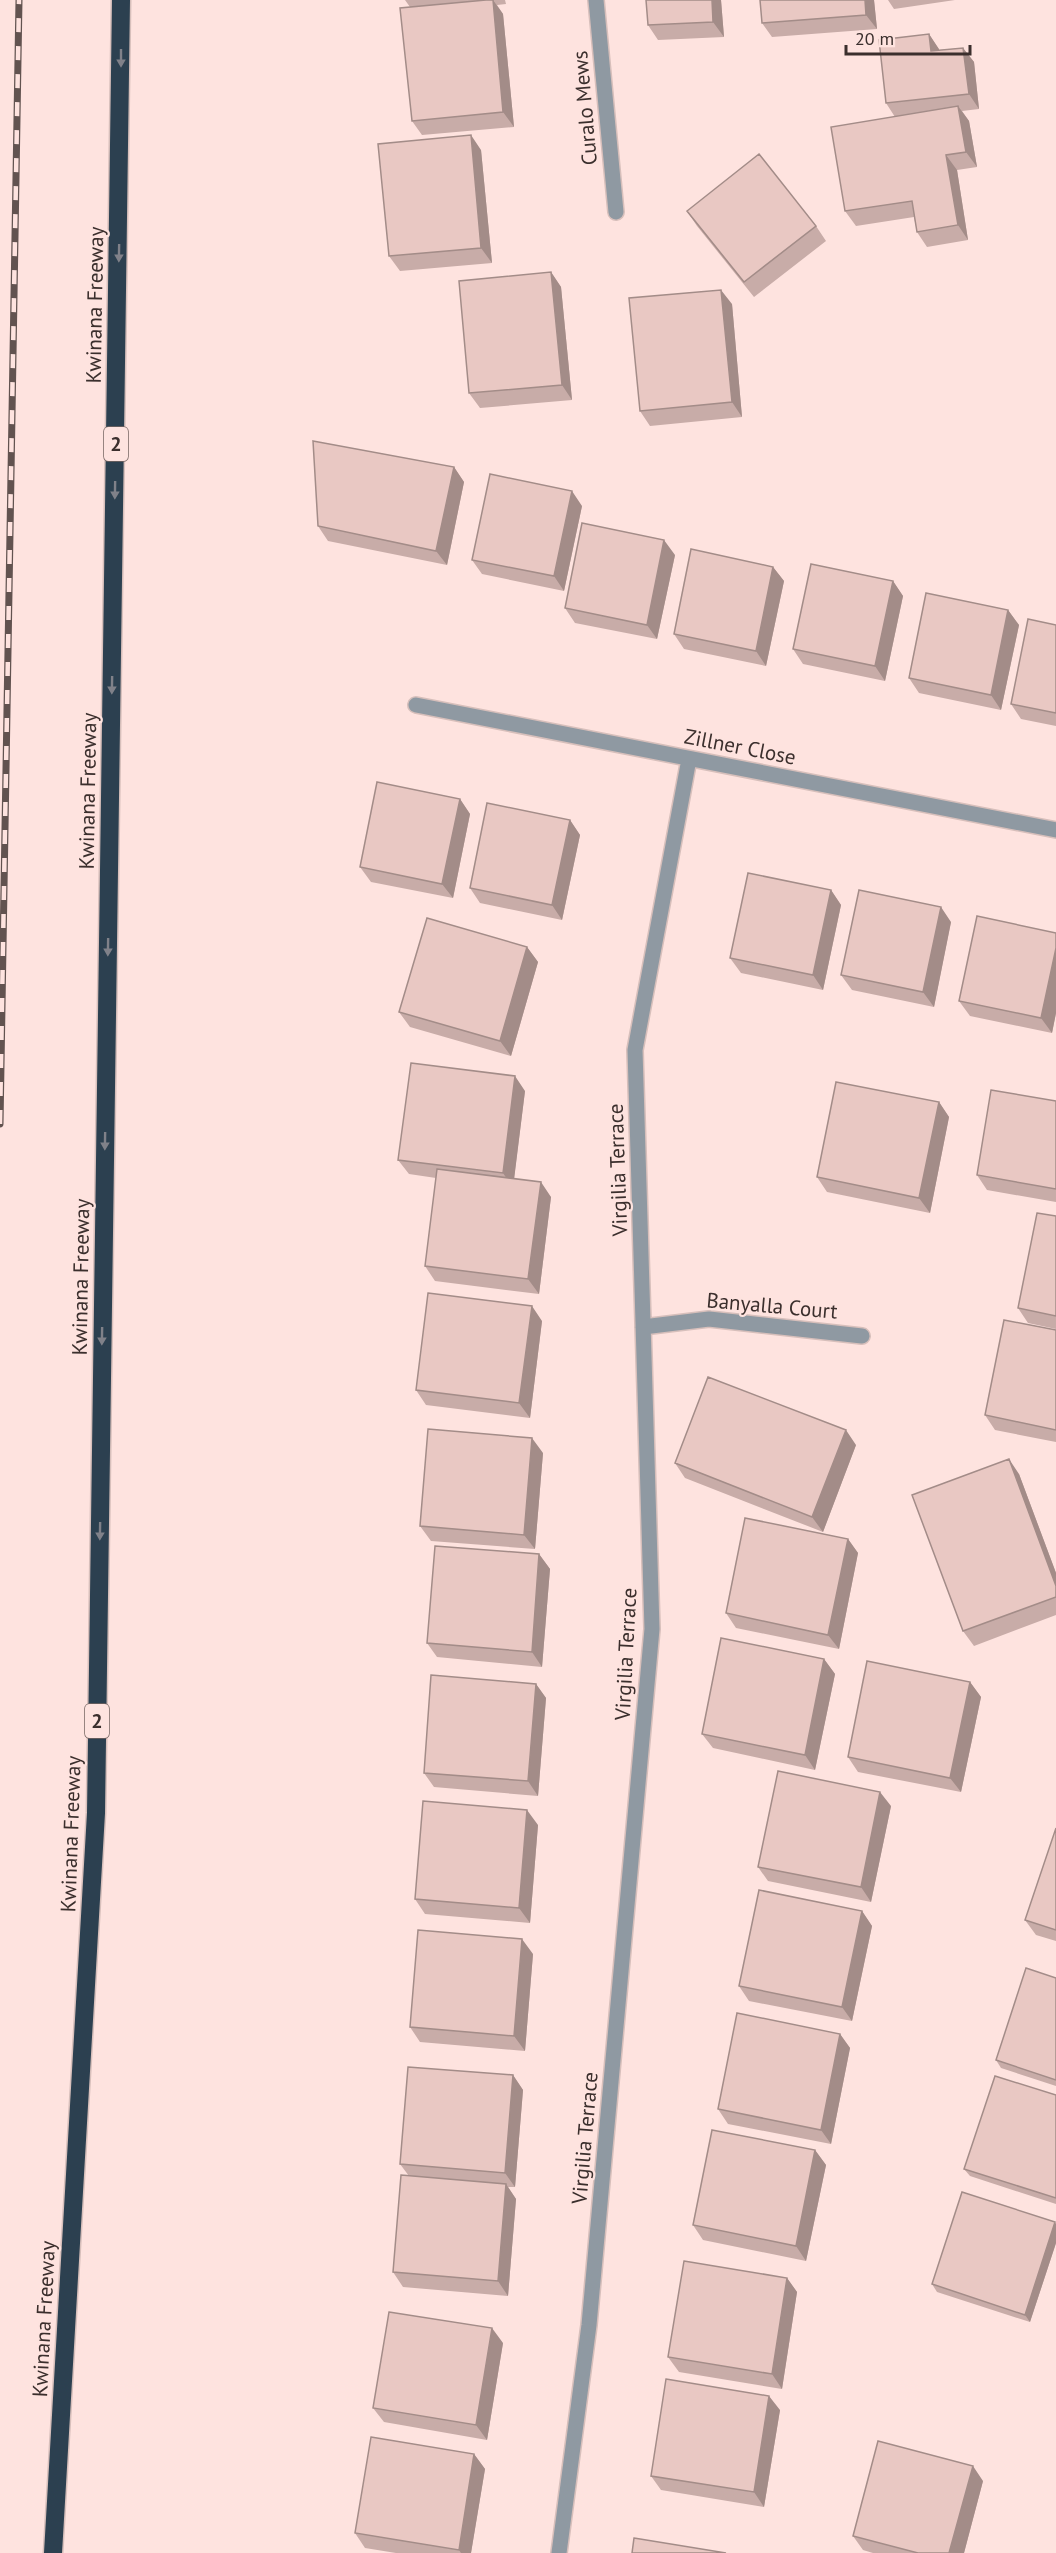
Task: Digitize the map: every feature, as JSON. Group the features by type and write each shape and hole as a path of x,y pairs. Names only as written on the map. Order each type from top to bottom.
{"highway":[{"name":"Kwinana Freeway","path":"53,2553 96,1813 121,0"}],"street":[{"name":"Curalo Mews","path":"596,0 616,212"},
{"name":"Zillner Close","path":"416,705 1056,830"},
{"name":"Virgilia Terrace","path":"559,2553 589,2325 652,1629 635,1050 689,759"},
{"name":"Banyalla Court","path":"643,1327 709,1319 862,1336"}],"building":[{"path":"493,0 503,112 412,121 400,8"},
{"path":"646,0 712,0 713,22 648,25"},
{"path":"760,0 865,0 866,15 762,23"},
{"path":"929,34 931,51 963,48 969,94 886,103 879,40"},
{"path":"958,106 966,152 946,155 958,225 917,232 912,201 845,211 831,127"},
{"path":"471,135 481,248 389,256 378,144"},
{"path":"759,154 816,226 744,282 687,211"},
{"path":"551,272 562,385 469,393 459,281"},
{"path":"721,290 732,402 640,411 629,298"},
{"path":"313,441 454,467 436,551 318,526"},
{"path":"490,474 572,491 554,576 472,560"},
{"path":"582,523 664,540 647,625 565,608"},
{"path":"691,549 773,567 756,651 674,634"},
{"path":"811,564 893,581 875,666 793,649"},
{"path":"926,593 1008,610 991,695 909,678"},
{"path":"1028,619 1056,625 1056,713 1011,704"},
{"path":"377,782 460,799 442,884 360,867"},
{"path":"487,803 570,820 552,905 470,888"},
{"path":"748,873 831,890 813,975 730,958"},
{"path":"859,890 941,907 923,992 841,975"},
{"path":"977,916 1056,933 1056,948 1041,1018 959,1001"},
{"path":"427,918 527,947 500,1041 399,1012"},
{"path":"411,1063 515,1076 503,1173 398,1160"},
{"path":"836,1082 939,1102 919,1198 817,1177"},
{"path":"991,1090 1056,1101 1056,1189 977,1175"},
{"path":"437,1169 541,1182 528,1279 425,1266"},
{"path":"1037,1213 1056,1216 1056,1316 1018,1308"},
{"path":"428,1293 532,1306 519,1403 416,1390"},
{"path":"1004,1320 1056,1330 1056,1430 985,1415"},
{"path":"708,1377 846,1430 812,1517 675,1463"},
{"path":"428,1429 532,1438 524,1535 420,1526"},
{"path":"1009,1459 1056,1586 1056,1597 963,1631 912,1495"},
{"path":"745,1518 848,1539 828,1635 726,1613"},
{"path":"435,1546 539,1554 532,1652 427,1643"},
{"path":"721,1638 824,1659 805,1755 702,1734"},
{"path":"867,1661 970,1682 950,1778 848,1757"},
{"path":"431,1675 536,1684 528,1781 424,1773"},
{"path":"778,1771 880,1792 861,1887 758,1867"},
{"path":"423,1801 527,1810 519,1908 415,1899"},
{"path":"1056,1828 1056,1930 1025,1920"},
{"path":"759,1890 862,1911 842,2007 739,1986"},
{"path":"418,1930 522,1939 514,2036 410,2027"},
{"path":"1026,1968 1056,1978 1056,2080 996,2060"},
{"path":"737,2013 840,2034 821,2130 718,2109"},
{"path":"408,2067 513,2075 505,2173 400,2164"},
{"path":"995,2076 1056,2095 1056,2198 964,2169"},
{"path":"712,2130 815,2150 796,2246 693,2225"},
{"path":"401,2175 506,2184 498,2281 393,2272"},
{"path":"962,2192 1055,2222 1025,2315 932,2284"},
{"path":"684,2261 787,2278 772,2374 668,2357"},
{"path":"389,2312 492,2328 476,2425 373,2408"},
{"path":"666,2379 769,2396 754,2492 651,2476"},
{"path":"371,2437 474,2454 459,2550 355,2533"},
{"path":"878,2441 973,2466 949,2553 918,2553 853,2536"},
{"path":"634,2538 726,2553 632,2553"}],"railway":[{"path":"0,1124 19,0"}]}
